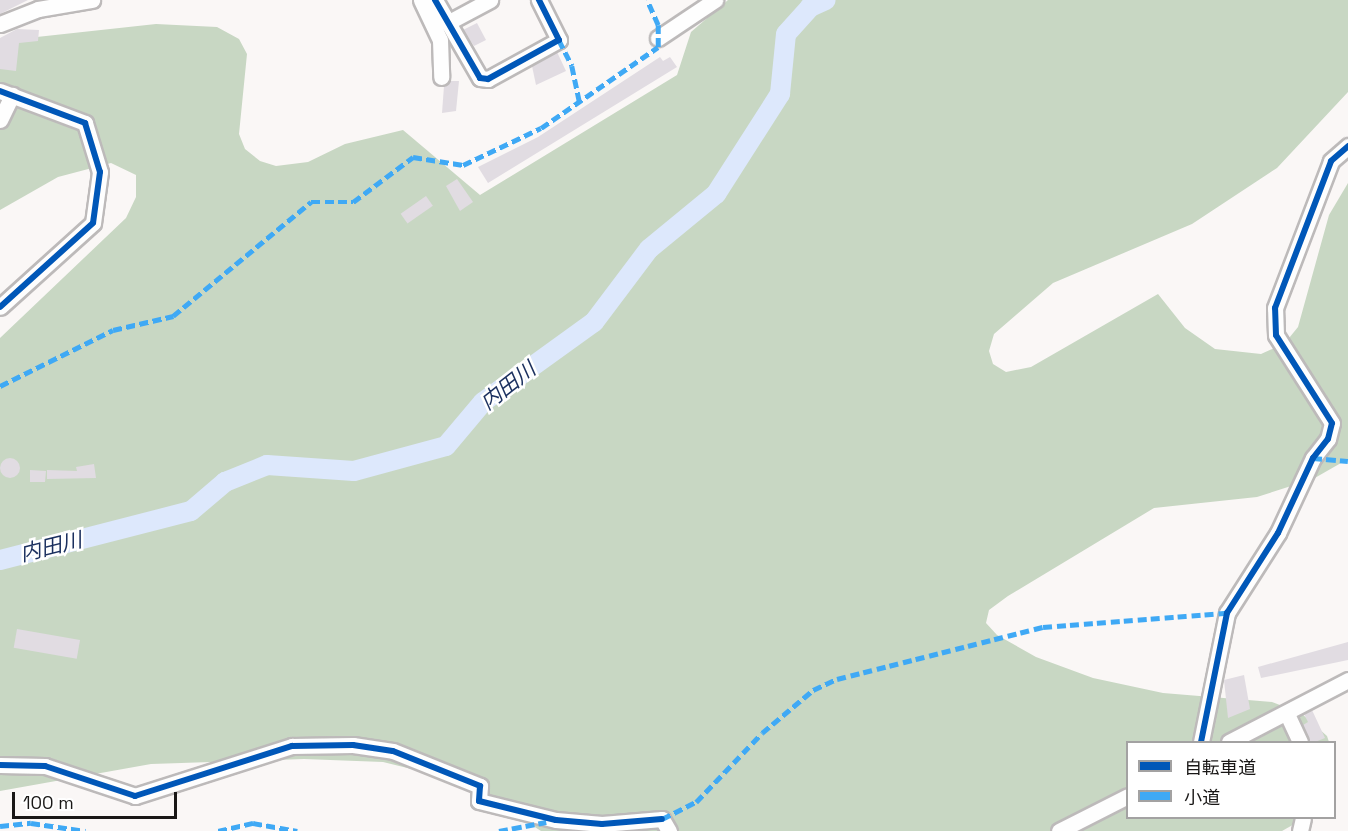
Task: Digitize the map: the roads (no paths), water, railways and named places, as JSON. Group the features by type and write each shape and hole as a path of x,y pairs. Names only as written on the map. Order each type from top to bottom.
{"street":[{"path":"0,24 33,5 92,0"},
{"path":"421,0 441,40 441,77"},
{"path":"435,0 480,78 488,80 559,40 539,0"},
{"path":"447,23 490,0"},
{"path":"658,38 715,0"},
{"path":"0,120 6,93 85,123 97,150 100,196 93,223 0,307"},
{"path":"1201,741 1227,613 1328,439 1332,423 1276,335 1275,308 1331,161 1348,146"},
{"path":"1231,741 1287,714 1348,680"},
{"path":"1287,714 1300,741"},
{"path":"0,765 45,766 135,796 292,746 352,745 393,751 480,786 479,801 556,820 602,824 666,825"},
{"path":"1059,831 1126,797"}],"waterway":[{"name":"内田川","path":"0,560 191,511 225,482 267,465 354,471 446,446 483,402 594,322 649,249 716,194 780,94 786,34 810,7 826,0"}]}
